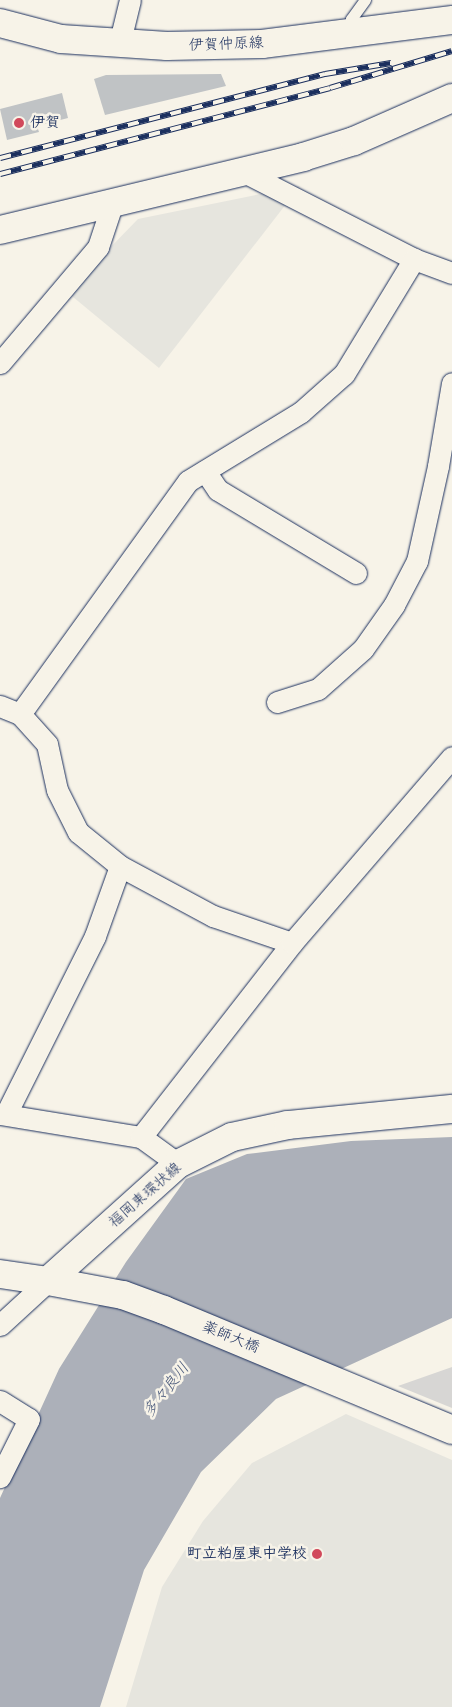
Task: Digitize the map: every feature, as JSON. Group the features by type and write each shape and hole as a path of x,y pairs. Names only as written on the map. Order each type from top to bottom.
{"main road":[{"name":"伊賀仲原線","path":"0,23 61,39 119,45 262,44 452,20"},
{"path":"0,230 303,157 354,141 452,98"},
{"name":"福岡東環状線","path":"48,1281 178,1164 241,1135 288,1126 452,1110"},
{"path":"0,1274 48,1281"},
{"name":"薬師大橋","path":"48,1281 99,1289 164,1310 452,1430"}],"street":[{"path":"119,45 130,0"},
{"path":"242,171 414,260 452,273"},
{"path":"0,363 98,247 113,202"},
{"path":"20,714 188,481 301,412 344,374 414,260"},
{"path":"277,702 318,689 363,650 394,605 417,561 438,466 452,383"},
{"path":"205,471 218,490 356,573"},
{"path":"0,706 20,714 47,744 57,790 78,832 120,866 213,916 292,943"},
{"path":"141,1137 292,943 452,757"},
{"path":"120,866 95,936 3,1114 141,1137 178,1164"},
{"path":"0,1325 48,1281"},
{"path":"0,1401 29,1419 0,1477"}],"lane":[{"path":"349,33 351,20 366,0"}],"shaded area":[{"path":"300,186 159,368 67,292 138,219"},
{"path":"452,1367 452,1408 398,1386"},
{"name":"町立粕屋東中学校","path":"346,1414 452,1460 452,1707 126,1707 162,1587 203,1521 252,1463"}],"water":[{"name":"多々良川","path":"452,1137 452,1318 276,1399 201,1472 144,1570 100,1707 0,1707 0,1498 59,1369 126,1262 186,1179 247,1154 351,1141"}],"building":[{"path":"221,74 226,86 105,115 94,79 106,75"},
{"path":"62,93 68,118 37,126 39,132 7,140 0,109"}],"railway":[{"path":"0,174 330,88 452,51"},
{"path":"0,158 325,74 391,63"}],"place":[{"name":"伊賀","path":"19,123"},
{"name":"町立粕屋東中学校","path":"317,1554"}]}
